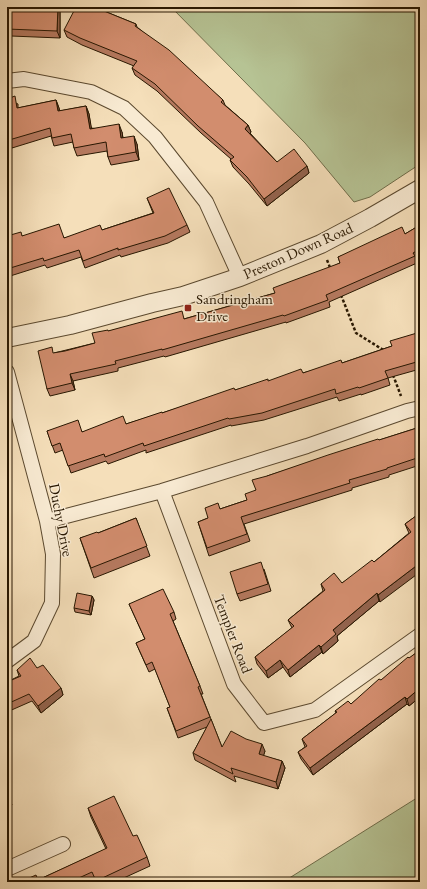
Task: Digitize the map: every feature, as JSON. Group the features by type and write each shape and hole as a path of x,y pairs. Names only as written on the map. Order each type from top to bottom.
{"street":[{"path":"7,81 24,79 91,92 124,108 155,137 206,202 240,277"},
{"name":"Preston Down Road","path":"7,338 70,325 183,296 240,277 321,244 420,189"},
{"name":"Duchy Drive","path":"7,372 47,521 53,554 52,603 34,640 7,661"},
{"path":"47,521 162,492 307,446 413,409"},
{"name":"Templer Road","path":"162,492 234,684 264,724 315,710 420,635"},
{"path":"7,869 63,844"}],"path":[{"path":"321,244 333,274"},
{"path":"339,289 356,333 384,350 387,356"},
{"path":"392,370 413,409"}],"green space":[{"path":"171,7 420,7 420,164 370,197 354,202 305,143"},
{"path":"420,796 420,882 283,882"}],"building":[{"path":"7,7 58,7 57,31 7,29"},
{"path":"76,7 97,7 136,24 135,26 169,50 223,100 221,102 248,125 245,129 277,162 294,149 307,166 264,199 247,177 230,160 234,157 198,126 155,84 132,68 137,61 64,30"},
{"path":"15,96 17,108 56,100 58,111 86,106 90,129 119,124 121,138 134,136 136,152 108,157 106,142 74,148 71,134 52,138 50,128 9,140 7,135 7,99"},
{"path":"169,188 187,225 165,236 118,250 118,248 83,261 79,250 44,261 43,258 7,269 7,236 21,232 22,236 59,224 64,238 100,225 102,230 154,213 147,198"},
{"path":"420,225 420,249 413,253 415,256 326,295 328,300 284,316 283,315 162,350 115,361 116,364 70,374 72,383 47,389 38,351 52,347 53,353 65,351 95,343 92,333 108,331 182,311 184,319 275,293 273,288 340,263 338,257 402,227 405,234"},
{"path":"420,333 420,361 385,371 388,378 336,394 335,389 262,413 228,418 144,446 143,443 105,457 104,454 68,466 60,443 52,446 47,431 78,420 82,432 123,416 126,424 234,388 235,390 268,379 268,381 301,369 303,373 341,360 342,363 392,346 390,341"},
{"path":"420,427 420,457 387,469 349,480 350,483 241,517 247,534 207,548 198,522 208,518 205,508 218,503 220,509 247,500 245,494 256,490 252,480"},
{"path":"420,513 420,563 378,595 377,593 333,630 336,634 321,647 319,645 288,670 280,660 266,671 255,657 294,626 288,620 325,590 321,584 334,573 342,583 372,560 374,562 411,532 405,524"},
{"path":"136,518 147,546 91,568 80,538 97,532 98,533"},
{"path":"261,562 268,584 237,594 230,572"},
{"path":"163,589 174,612 170,614 200,686 198,687 210,717 176,731 167,708 170,707 152,662 146,665 136,643 145,639 129,604"},
{"path":"77,593 92,596 89,611 74,608"},
{"path":"420,650 420,688 407,699 405,697 310,768 298,752 307,746 302,739 337,712 335,711 348,701 351,704 379,679 381,680 408,657 409,658"},
{"path":"30,658 37,668 43,665 61,688 38,706 29,694 7,704 7,682 21,676 17,670"},
{"path":"211,719 222,747 231,731 246,739 262,744 259,754 282,761 276,782 231,768 233,774 193,753"},
{"path":"7,792 10,798 7,799"},
{"path":"114,796 133,836 137,835 147,857 96,881 92,872 70,882 20,882 36,875 38,880 107,848 88,808"}],"place":[{"name":"Sandringham Drive","path":"188,308"}]}
